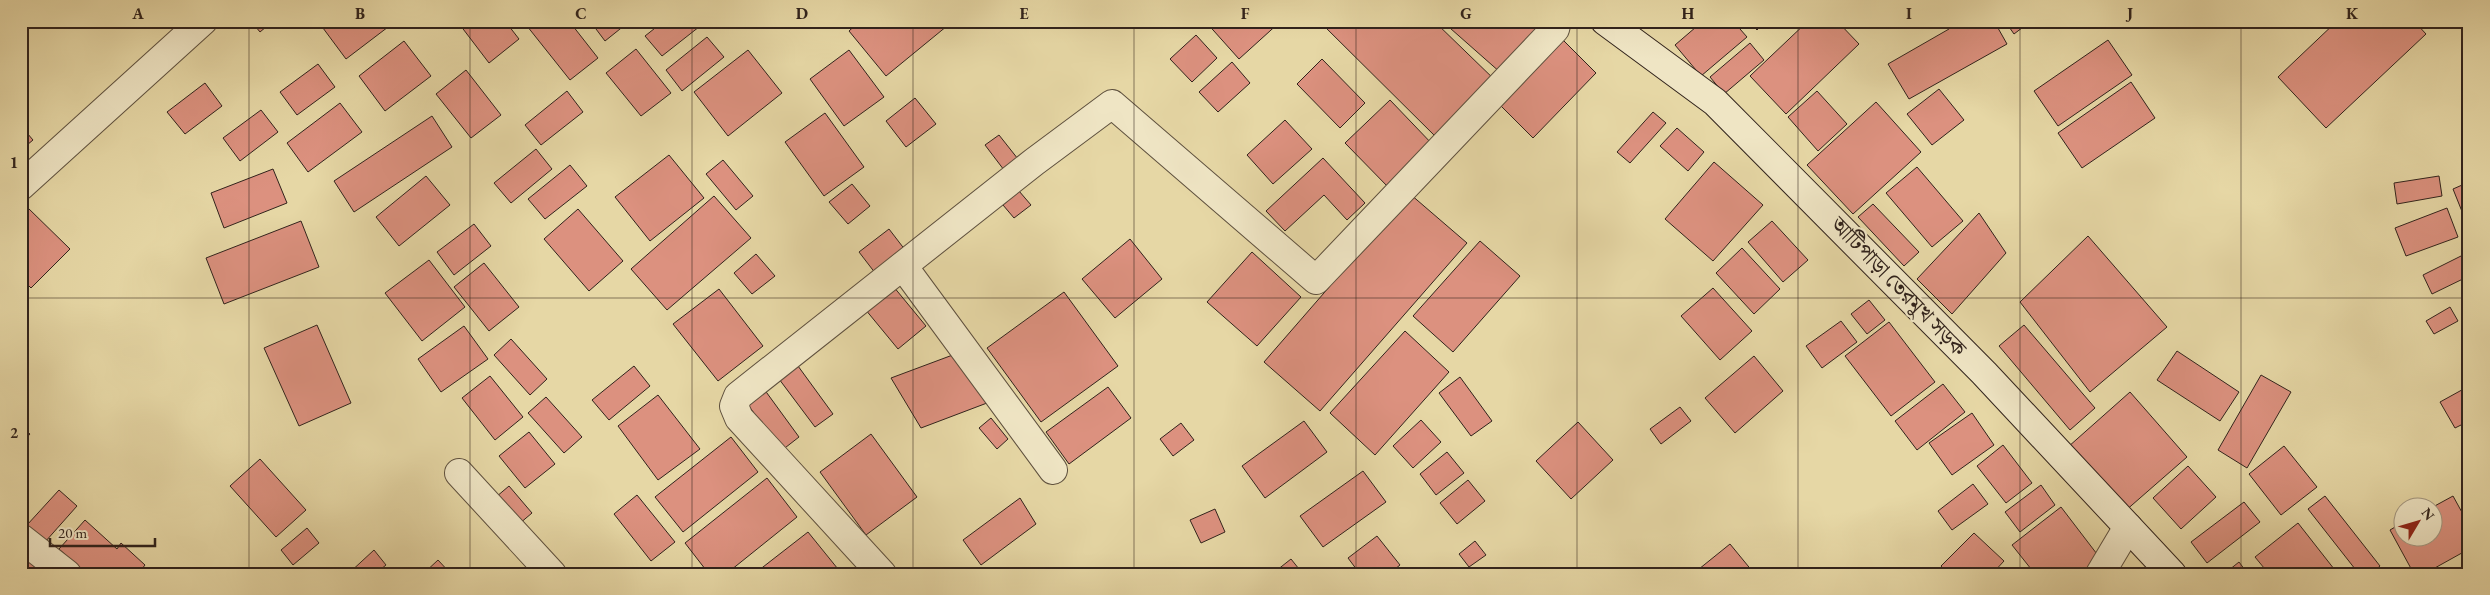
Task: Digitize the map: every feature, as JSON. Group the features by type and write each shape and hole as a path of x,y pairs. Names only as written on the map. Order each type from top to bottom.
{"street":[{"path":"21,186 202,21"},
{"path":"882,574 739,418 734,406 738,396 1034,162 1112,104 1316,280 1555,29 1557,21"},
{"name":"আটিপাড়া তেরমুখ সড়ক","path":"1605,21 1715,102 1984,373 2172,574"},
{"path":"903,266 1053,470"},
{"path":"459,474 552,574"},
{"path":"2100,574 2128,527"},
{"path":"21,538 67,574"}],"building":[{"path":"251,21 273,21 260,32"},
{"path":"323,21 390,21 392,24 346,59 320,24"},
{"path":"457,21 505,21 519,39 489,63"},
{"path":"533,21 569,21 598,58 570,80 527,26"},
{"path":"590,21 630,21 605,41"},
{"path":"664,21 703,21 704,23 662,56 645,36"},
{"path":"860,21 943,21 947,26 886,76 849,31"},
{"path":"1205,21 1281,21 1239,59"},
{"path":"1319,21 1434,21 1498,83 1439,140"},
{"path":"1442,21 1546,21 1501,73"},
{"path":"1703,21 1733,21 1747,37 1701,76 1675,45"},
{"path":"1748,21 1766,21 1757,30"},
{"path":"1808,21 1837,21 1859,44 1786,114 1750,76"},
{"path":"1944,21 1994,21 2007,44 1909,99 1888,64 1949,29"},
{"path":"2005,21 2031,21 2014,34"},
{"path":"2337,21 2414,21 2426,34 2326,128 2278,77"},
{"path":"1196,35 1217,58 1192,82 1170,59"},
{"path":"707,37 724,57 682,91 666,70"},
{"path":"1563,40 1596,73 1533,138 1500,105"},
{"path":"2108,40 2132,75 2058,126 2034,91"},
{"path":"404,41 431,76 385,111 359,76"},
{"path":"1750,43 1764,60 1724,94 1710,77"},
{"path":"636,49 671,93 641,116 606,73"},
{"path":"748,50 782,93 728,136 694,92"},
{"path":"849,50 884,97 844,126 810,79"},
{"path":"1322,59 1365,103 1340,128 1297,84"},
{"path":"1232,62 1250,83 1218,112 1199,92"},
{"path":"318,64 335,87 297,115 280,92"},
{"path":"466,70 501,115 471,138 436,94"},
{"path":"2131,82 2155,118 2082,168 2058,133"},
{"path":"205,83 222,106 185,134 167,112"},
{"path":"1939,89 1964,120 1932,145 1907,114"},
{"path":"567,91 583,112 541,145 525,125"},
{"path":"1817,91 1847,124 1818,151 1788,117"},
{"path":"915,98 936,124 906,147 886,121"},
{"path":"1390,100 1435,147 1390,189 1345,143"},
{"path":"1876,102 1921,152 1853,214 1807,165"},
{"path":"340,103 362,132 308,172 287,143"},
{"path":"261,110 278,132 240,161 223,138"},
{"path":"1653,112 1666,123 1630,163 1617,152"},
{"path":"825,113 864,167 824,196 785,142"},
{"path":"432,116 452,147 354,212 334,181"},
{"path":"1285,120 1312,149 1273,184 1247,155"},
{"path":"21,126 33,140 21,150"},
{"path":"1677,128 1704,152 1688,171 1660,146"},
{"path":"999,135 1018,159 1004,170 985,145"},
{"path":"536,149 552,169 511,203 494,183"},
{"path":"669,155 704,198 650,241 615,197"},
{"path":"1323,158 1365,203 1347,220 1324,195 1285,231 1266,211"},
{"path":"723,160 753,196 736,210 706,174"},
{"path":"1714,162 1763,205 1713,261 1665,219"},
{"path":"570,165 587,186 545,219 528,199"},
{"path":"1917,167 1963,221 1932,247 1886,193"},
{"path":"273,169 287,203 224,228 211,193"},
{"path":"426,176 450,205 399,246 376,217"},
{"path":"2439,176 2442,196 2397,204 2394,183"},
{"path":"2469,182 2469,229 2453,189"},
{"path":"852,184 870,206 848,224 829,202"},
{"path":"1019,191 1031,205 1014,218 1003,205"},
{"path":"1410,194 1467,243 1320,411 1264,362"},
{"path":"714,196 751,238 667,310 631,269"},
{"path":"1873,204 1919,252 1904,266 1858,217"},
{"path":"27,207 70,249 31,288 21,278 21,213"},
{"path":"2447,208 2458,237 2406,256 2395,228"},
{"path":"578,209 623,261 589,291 544,239"},
{"path":"1979,213 2006,253 1952,314 1917,279"},
{"path":"301,221 319,267 224,304 206,258"},
{"path":"1772,221 1808,260 1783,282 1748,242"},
{"path":"474,224 491,246 454,275 437,252"},
{"path":"889,229 909,255 879,278 859,252"},
{"path":"2088,236 2167,327 2090,392 2020,302"},
{"path":"1130,239 1162,279 1115,318 1082,279"},
{"path":"1480,241 1520,276 1453,352 1413,316"},
{"path":"1742,248 1780,289 1754,314 1716,273"},
{"path":"1252,252 1301,297 1257,346 1207,302"},
{"path":"756,254 775,276 752,294 734,273"},
{"path":"2463,255 2469,265 2469,276 2432,294 2423,275"},
{"path":"429,260 465,307 422,341 385,293"},
{"path":"484,263 519,307 489,331 454,287"},
{"path":"893,286 926,326 898,349 865,309"},
{"path":"1713,288 1752,331 1720,360 1681,316"},
{"path":"719,289 763,346 718,381 673,324"},
{"path":"1064,292 1118,366 1041,422 987,348"},
{"path":"1869,300 1885,320 1867,334 1851,314"},
{"path":"2450,307 2458,321 2434,334 2426,321"},
{"path":"1841,321 1857,342 1822,368 1806,346"},
{"path":"1889,322 1935,382 1891,416 1845,356"},
{"path":"317,325 351,403 299,426 264,348"},
{"path":"2024,325 2095,408 2070,430 1999,346"},
{"path":"464,326 488,359 441,392 418,359"},
{"path":"1405,331 1449,372 1375,455 1330,413"},
{"path":"511,339 547,379 530,395 494,355"},
{"path":"2177,351 2239,392 2220,421 2157,380"},
{"path":"958,353 987,403 921,428 891,378"},
{"path":"1754,356 1783,391 1735,433 1705,398"},
{"path":"634,366 650,386 609,420 592,400"},
{"path":"798,366 833,414 815,427 779,379"},
{"path":"2261,375 2291,392 2247,468 2218,450"},
{"path":"490,376 523,417 495,440 462,398"},
{"path":"1460,377 1492,421 1471,436 1439,393"},
{"path":"1943,384 1965,412 1917,450 1895,421"},
{"path":"2469,386 2469,421 2455,428 2440,402"},
{"path":"1108,387 1131,418 1069,464 1046,432"},
{"path":"764,389 799,437 781,451 746,402"},
{"path":"2130,392 2187,457 2124,512 2068,447"},
{"path":"658,395 700,449 658,480 618,426"},
{"path":"546,397 582,437 564,453 528,413"},
{"path":"1680,407 1691,421 1661,444 1650,429"},
{"path":"1972,413 1994,445 1952,475 1929,443"},
{"path":"991,418 1008,439 997,449 979,428"},
{"path":"1421,420 1441,442 1413,468 1393,446"},
{"path":"1304,421 1327,452 1265,498 1242,466"},
{"path":"1578,422 1613,460 1571,499 1536,461"},
{"path":"1181,423 1194,440 1173,456 1160,439"},
{"path":"21,426 30,434 21,444"},
{"path":"529,432 555,464 525,488 499,456"},
{"path":"871,434 917,497 866,535 820,472"},
{"path":"731,437 758,472 683,532 655,497"},
{"path":"2003,445 2032,483 2006,503 1977,466"},
{"path":"2284,446 2317,487 2281,515 2249,474"},
{"path":"1447,452 1464,473 1436,495 1420,474"},
{"path":"260,459 306,510 276,537 230,486"},
{"path":"2188,466 2216,497 2181,529 2153,498"},
{"path":"1363,471 1386,502 1323,547 1300,516"},
{"path":"767,478 797,517 726,574 709,574 685,543"},
{"path":"1468,480 1485,501 1457,524 1440,503"},
{"path":"1973,484 1988,504 1952,530 1938,511"},
{"path":"2041,485 2055,505 2020,532 2005,512"},
{"path":"509,486 532,513 519,524 496,497"},
{"path":"59,490 77,506 45,542 27,525"},
{"path":"637,495 675,542 651,561 614,514"},
{"path":"2325,496 2380,566 2371,574 2359,574 2308,509"},
{"path":"2453,496 2469,525 2469,549 2424,574 2414,574 2400,548 2442,548 2442,502"},
{"path":"1020,498 1036,524 981,565 963,540"},
{"path":"2244,502 2260,522 2207,563 2191,542"},
{"path":"2061,507 2100,558 2080,574 2035,574 2012,545"},
{"path":"1215,509 1225,532 1201,543 1190,520"},
{"path":"85,520 117,549 121,543 145,565 138,574 87,574 59,549"},
{"path":"2298,523 2338,574 2269,574 2255,557"},
{"path":"307,528 319,543 293,565 281,550"},
{"path":"808,532 842,574 754,574"},
{"path":"1974,533 2004,561 1992,574 1948,574 1941,566"},
{"path":"1377,536 1400,565 1389,574 1360,574 1348,558"},
{"path":"1475,541 1486,555 1469,567 1459,554"},
{"path":"1730,544 1753,572 1703,574 1699,569"},
{"path":"374,550 386,565 375,574 348,574"},
{"path":"35,556 54,574 21,574 21,570"},
{"path":"1291,559 1303,574 1272,574"},
{"path":"438,560 451,574 423,574"},
{"path":"2239,562 2248,574 2224,574"}]}
